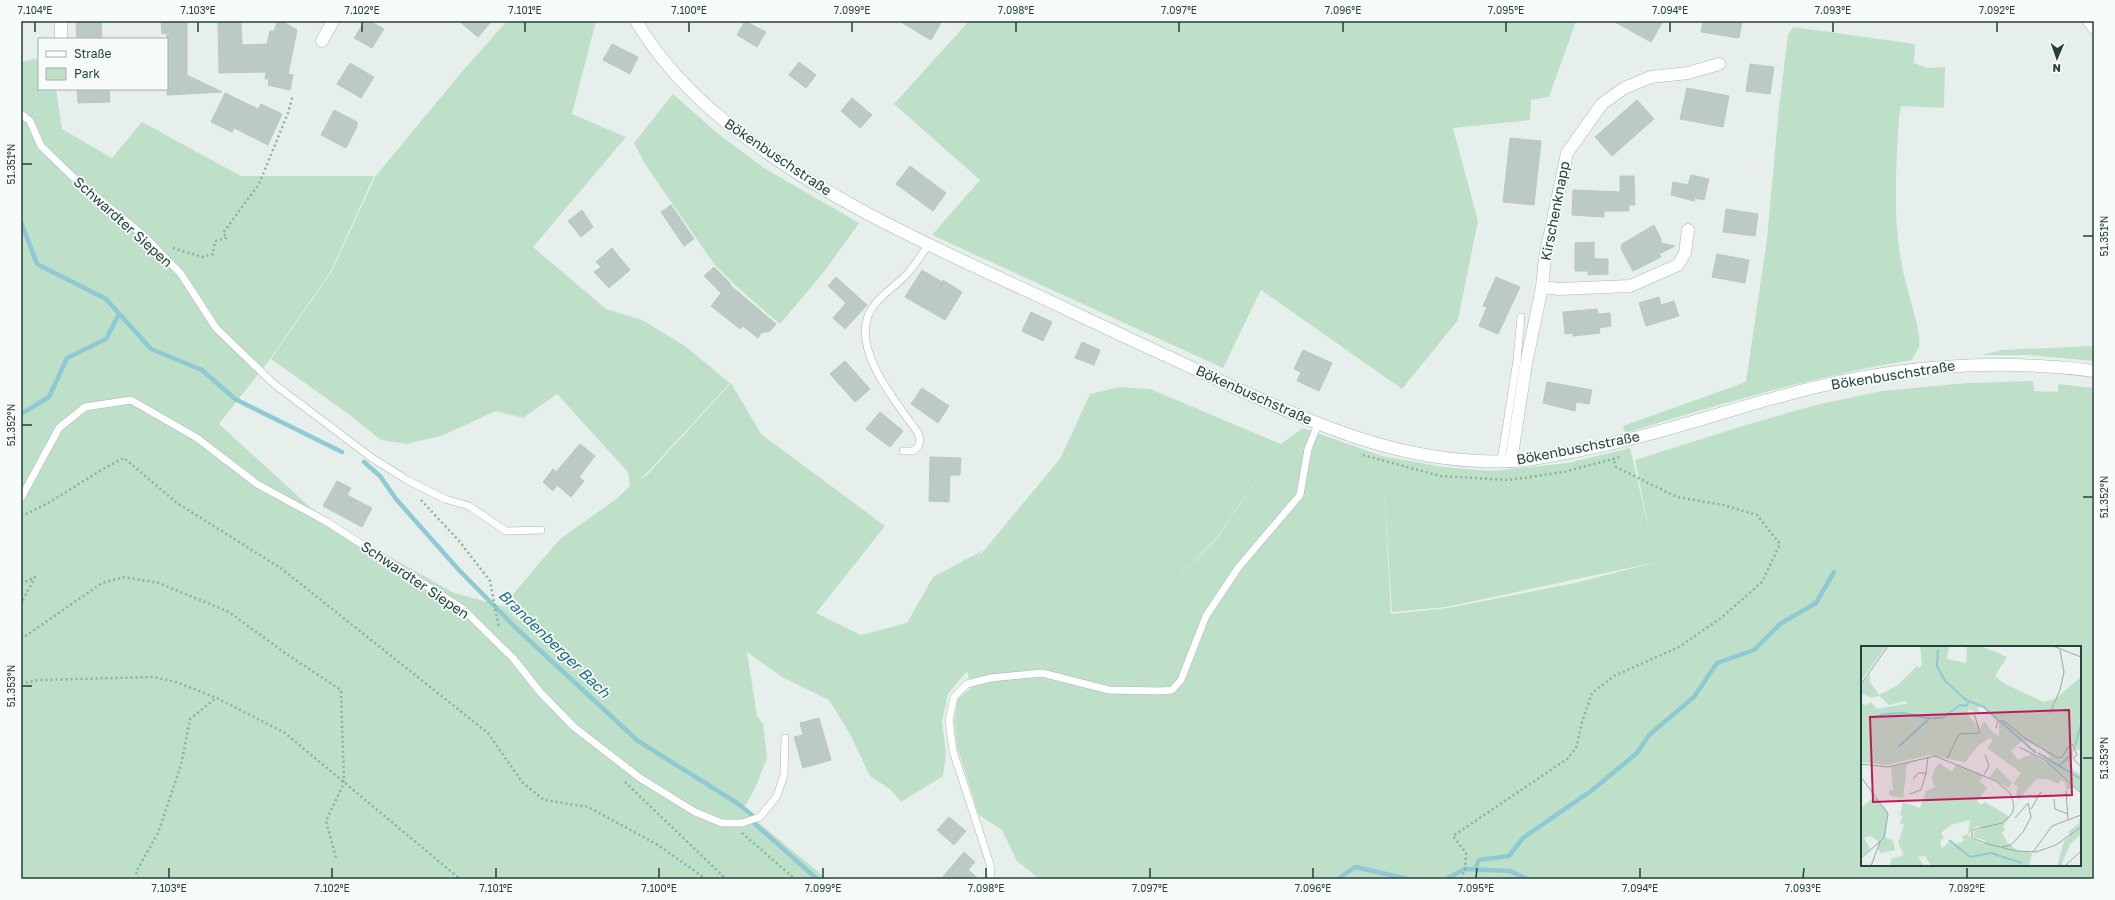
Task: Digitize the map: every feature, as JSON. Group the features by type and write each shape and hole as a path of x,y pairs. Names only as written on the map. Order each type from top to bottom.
{"main road":[{"path":"61,21 62,38"},
{"path":"322,42 333,21"},
{"name":"Bökenbuschstraße","path":"636,21 656,51 670,67 696,95 725,121 793,170 839,198 929,244 1135,342 1318,424 1356,438 1413,454 1442,458 1506,461 1530,459 1608,445 1788,394 1846,380 1906,371 1995,363 2025,364 2094,371"},
{"path":"2089,21 2094,28"},
{"name":"Kirschenknapp","path":"1506,461 1542,287 1545,258 1567,153 1602,104 1624,88 1651,77 1688,74 1719,64"},
{"path":"1542,287 1560,289 1630,286 1678,264 1685,253 1688,230"}],"lane":[{"name":"Schwardter Siepen","path":"21,114 30,121 41,146 74,178 156,248 181,274 216,328 274,384 372,458 407,480 445,499 469,506 506,531 541,530"},
{"path":"903,451 913,451 918,447 920,440 918,433 880,379 870,354 865,332 868,316 879,301 908,273 929,244"},
{"path":"1506,461 1521,317"},
{"name":"Schwardter Siepen","path":"21,498 59,428 85,406 131,400 197,438 257,484 327,522 463,609 502,647 540,692 574,726 634,773 695,812 722,822 730,823 742,823 760,817 777,796 784,775 785,738"},
{"path":"991,879 990,864 953,752 949,720 954,697 967,684 991,678 1042,673 1110,690 1172,690 1181,680 1206,616 1238,568 1300,496 1308,449 1318,424"}],"path":[{"path":"156,248 172,248 202,257 213,254 215,241 226,238 223,233 259,184 288,113 293,95"},
{"path":"1461,879 1465,869 1466,853 1453,836 1568,759 1576,748 1582,722 1592,693 1614,676 1679,647 1721,618 1762,582 1780,544 1757,515 1723,505 1677,497 1616,466 1608,445"},
{"path":"21,516 39,508 79,485 101,469 124,458 177,503 282,569 488,733 522,782 544,800 588,807 658,845 706,879"},
{"path":"420,499 460,542 490,580 502,647"},
{"path":"21,584 35,577 21,604"},
{"path":"21,639 102,583 124,577 159,583 229,612 285,653 341,690 344,783 326,821 336,858"},
{"path":"21,684 38,680 153,677 176,682 217,698 285,733 460,879"},
{"path":"138,879 136,872 158,833 182,765 190,719 217,698"},
{"path":"624,782 726,879"},
{"path":"730,823 795,879"}],"green space":[{"path":"507,21 596,21 572,114 626,137 533,247 606,309 642,320 685,346 730,383 639,480 647,475 731,383 761,434 885,526 816,613 861,635 907,623 933,577 982,551 976,560 1060,459 1090,394 1119,387 1150,389 1281,444 1303,428 1382,456 1443,467 1491,471 1568,463 1630,448 1650,534 1635,460 1746,425 1816,405 1882,391 1967,383 2033,381 2034,391 2049,392 2051,414 2049,391 2058,392 2058,384 2094,388 2094,879 1039,879 1017,861 1002,830 979,815 957,747 954,721 958,699 972,687 967,671 948,694 942,721 946,754 943,776 901,802 891,790 870,776 850,734 829,700 782,677 747,652 757,716 763,724 767,758 756,786 743,810 827,879 21,879 21,62 38,58 38,90 56,90 62,129 112,158 142,122 241,176 374,176 331,271 270,359 219,424 311,508 362,541 454,593 502,606 529,630 503,606 560,539 615,500 630,486 628,472 557,394 523,418 496,411 441,436 406,444 381,440 347,413 271,359 332,271 375,177 460,74","holes":["1281,444 1215,541 1162,594 1215,540","1384,485 1392,612 1446,607 1657,562 1575,583 1448,608 1391,614"]},
{"path":"969,21 1576,21 1549,97 1531,100 1530,120 1453,128 1478,221 1458,320 1402,389 1261,290 1223,368 932,235 980,180 894,104"},
{"path":"1793,27 1915,44 1914,62 1912,64 1914,63 1927,68 1945,67 1944,108 1901,106 1899,116 1896,180 1897,223 1902,266 1919,335 1919,347 1912,360 1803,382 1732,401 1625,433 1623,426 1746,382 1767,239 1779,108 1788,35"},
{"path":"673,94 717,133 764,168 859,223 824,272 780,324 736,286 714,264 645,164 634,143"},
{"path":"2094,346 2094,361 2029,355 1982,355 2002,350"}],"building":[{"path":"76,21 101,21 102,38 77,38"},
{"path":"161,21 187,21 187,75 222,92 167,95 168,38 167,33 162,34"},
{"path":"218,21 241,21 242,45 267,44 270,31 274,31 278,21 282,21 297,30 288,74 293,75 290,90 268,85 269,79 265,79 266,72 219,73"},
{"path":"365,21 370,21 384,29 372,48 354,38"},
{"path":"459,21 492,21 478,37"},
{"path":"745,21 766,32 757,47 737,35"},
{"path":"899,21 942,21 931,40"},
{"path":"1613,21 1663,21 1651,42"},
{"path":"1703,21 1742,21 1739,38 1701,32"},
{"path":"612,44 638,57 630,74 603,60"},
{"path":"799,62 816,75 806,88 789,75"},
{"path":"350,63 374,77 361,98 337,84"},
{"path":"1750,64 1774,67 1770,94 1746,91"},
{"path":"1687,88 1729,96 1723,127 1680,119"},
{"path":"77,90 109,90 110,102 78,103"},
{"path":"225,93 258,109 261,104 282,114 268,145 234,128 232,132 211,122"},
{"path":"852,98 872,115 860,128 841,111"},
{"path":"1637,100 1654,119 1612,156 1595,137"},
{"path":"334,110 357,122 357,127 346,148 321,135"},
{"path":"1510,138 1541,141 1534,205 1503,202"},
{"path":"910,166 946,193 933,211 896,184"},
{"path":"1691,175 1709,179 1704,200 1695,198 1694,201 1671,195 1673,182 1688,185"},
{"path":"1620,176 1634,176 1635,205 1629,205 1629,211 1604,211 1604,217 1572,215 1573,190 1620,192"},
{"path":"671,205 694,239 684,246 661,212"},
{"path":"1726,209 1758,214 1755,236 1723,232"},
{"path":"582,210 593,227 581,237 568,221"},
{"path":"1654,225 1661,239 1661,243 1675,246 1659,254 1661,257 1633,271 1621,249 1622,244"},
{"path":"1594,242 1594,259 1608,259 1608,274 1588,275 1588,271 1575,271 1575,243"},
{"path":"612,248 630,270 609,288 594,272 601,267 596,262"},
{"path":"1717,254 1749,260 1745,283 1712,277"},
{"path":"714,267 731,284 730,285 776,324 770,331 761,333 758,338 743,326 740,329 711,306 721,293 704,276"},
{"path":"922,270 942,282 943,280 962,292 945,320 905,297"},
{"path":"836,277 867,305 845,329 833,318 846,303 828,286"},
{"path":"1496,277 1520,287 1498,334 1479,326 1487,307 1483,306"},
{"path":"1659,297 1661,305 1674,301 1679,316 1646,326 1639,303"},
{"path":"1597,309 1598,314 1610,313 1611,326 1599,328 1600,333 1573,336 1573,333 1565,334 1563,312"},
{"path":"1031,312 1052,322 1043,341 1022,331"},
{"path":"1082,342 1100,350 1094,365 1075,358"},
{"path":"1303,350 1332,363 1319,391 1297,381 1301,372 1294,369"},
{"path":"845,361 870,389 855,402 830,374"},
{"path":"1547,382 1592,390 1589,404 1576,402 1575,411 1543,403"},
{"path":"922,388 949,406 938,423 911,404"},
{"path":"880,412 903,431 890,447 866,429"},
{"path":"580,444 595,456 579,477 584,481 571,497 557,485 553,491 543,482 553,469 556,472"},
{"path":"930,457 961,458 960,475 950,475 949,502 929,501"},
{"path":"337,481 351,488 347,495 372,508 362,527 323,506"},
{"path":"819,718 831,760 803,768 794,737 803,735 800,723"},
{"path":"949,817 966,831 954,845 937,830"},
{"path":"964,852 975,862 968,870 979,879 941,879"}],"waterway":[{"name":"Brandenberger Bach","path":"21,222 37,264 106,299 151,349 202,370 235,399 342,452"},
{"path":"21,414 49,397 67,358 106,339 119,314"},
{"name":"Brandenberger Bach","path":"364,462 380,476 396,499 458,569 517,629 638,741 737,803 752,815"},
{"path":"1475,869 1479,860 1509,856 1523,838 1591,791 1637,753 1649,735 1694,697 1717,663 1754,650 1780,624 1816,603 1834,572"},
{"name":"Brandenberger Bach","path":"754,823 817,879"},
{"path":"1338,879 1355,867 1408,879"},
{"path":"1446,879 1465,869 1510,871 1527,879"}]}
